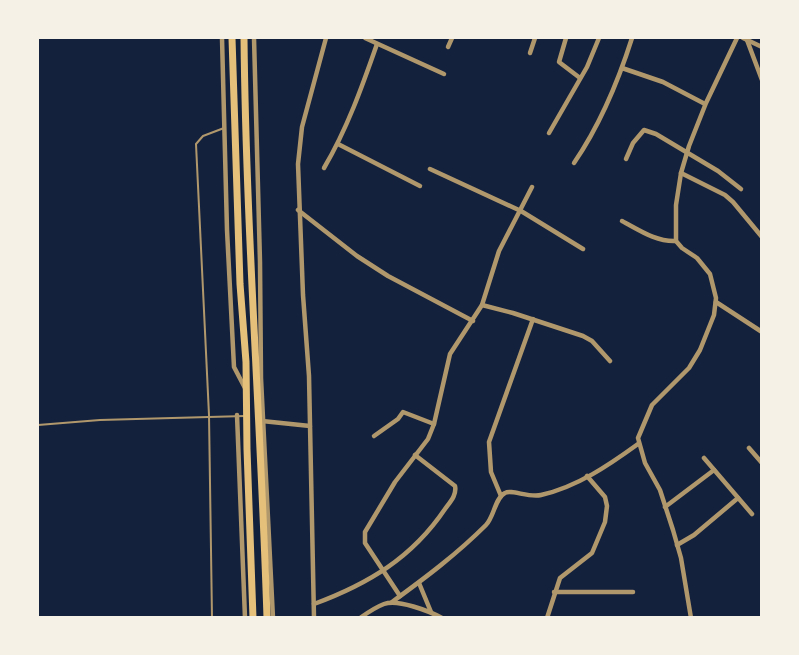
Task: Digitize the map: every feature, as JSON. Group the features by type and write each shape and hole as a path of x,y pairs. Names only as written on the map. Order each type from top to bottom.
{"highway":[{"path":"232,38 243,334 248,416 247,458 253,618"},
{"path":"244,38 253,332 262,421 266,618"}],"street":[{"path":"222,38 234,367 246,390"},
{"path":"254,38 260,262 260,378 273,618"},
{"path":"314,618 309,376 298,210 298,164 302,126 326,38"},
{"path":"365,38 444,74"},
{"path":"448,47 452,38"},
{"path":"530,53 535,38"},
{"path":"566,38 559,62 580,78"},
{"path":"549,133 587,67 599,38"},
{"path":"574,163 595,130 622,68 632,38"},
{"path":"676,242 676,205 681,173 705,104 737,38"},
{"path":"745,39 762,47"},
{"path":"745,39 762,80"},
{"path":"324,168 338,144 377,44"},
{"path":"622,68 663,82 705,104"},
{"path":"626,159 633,143 644,130 656,134 718,171 741,188"},
{"path":"338,144 420,186"},
{"path":"430,169 521,211 583,249"},
{"path":"681,173 725,195 762,237"},
{"path":"400,596 365,543 365,532 395,482 428,439 434,424 450,354 482,305 500,251 532,188"},
{"path":"298,210 357,256 388,276 473,321"},
{"path":"622,221 655,238 666,242 676,242 697,258 710,274 716,302 712,321 700,350 689,368 652,405 639,434 638,444 666,507 678,545 691,618"},
{"path":"716,302 762,332"},
{"path":"482,305 533,319 588,338 610,361"},
{"path":"501,496 491,472 489,442 533,319"},
{"path":"374,436 398,419 403,412 434,424"},
{"path":"237,416 245,618"},
{"path":"262,421 310,426"},
{"path":"360,618 383,604 392,602 454,555 488,524 501,496 511,491 527,497 553,492 587,476 638,444"},
{"path":"749,448 762,463"},
{"path":"314,604 335,596 384,571 403,557 430,528 456,493 455,486 415,455"},
{"path":"704,458 752,514"},
{"path":"666,507 714,470"},
{"path":"547,618 560,578 592,553 604,522 607,506 605,497 587,476"},
{"path":"678,545 694,535 738,498"},
{"path":"419,583 431,612"},
{"path":"554,592 633,592"},
{"path":"392,602 431,612 442,618"}],"lane":[{"path":"212,618 209,416 196,144 203,136 224,128"},
{"path":"38,425 100,420 248,416"}]}
